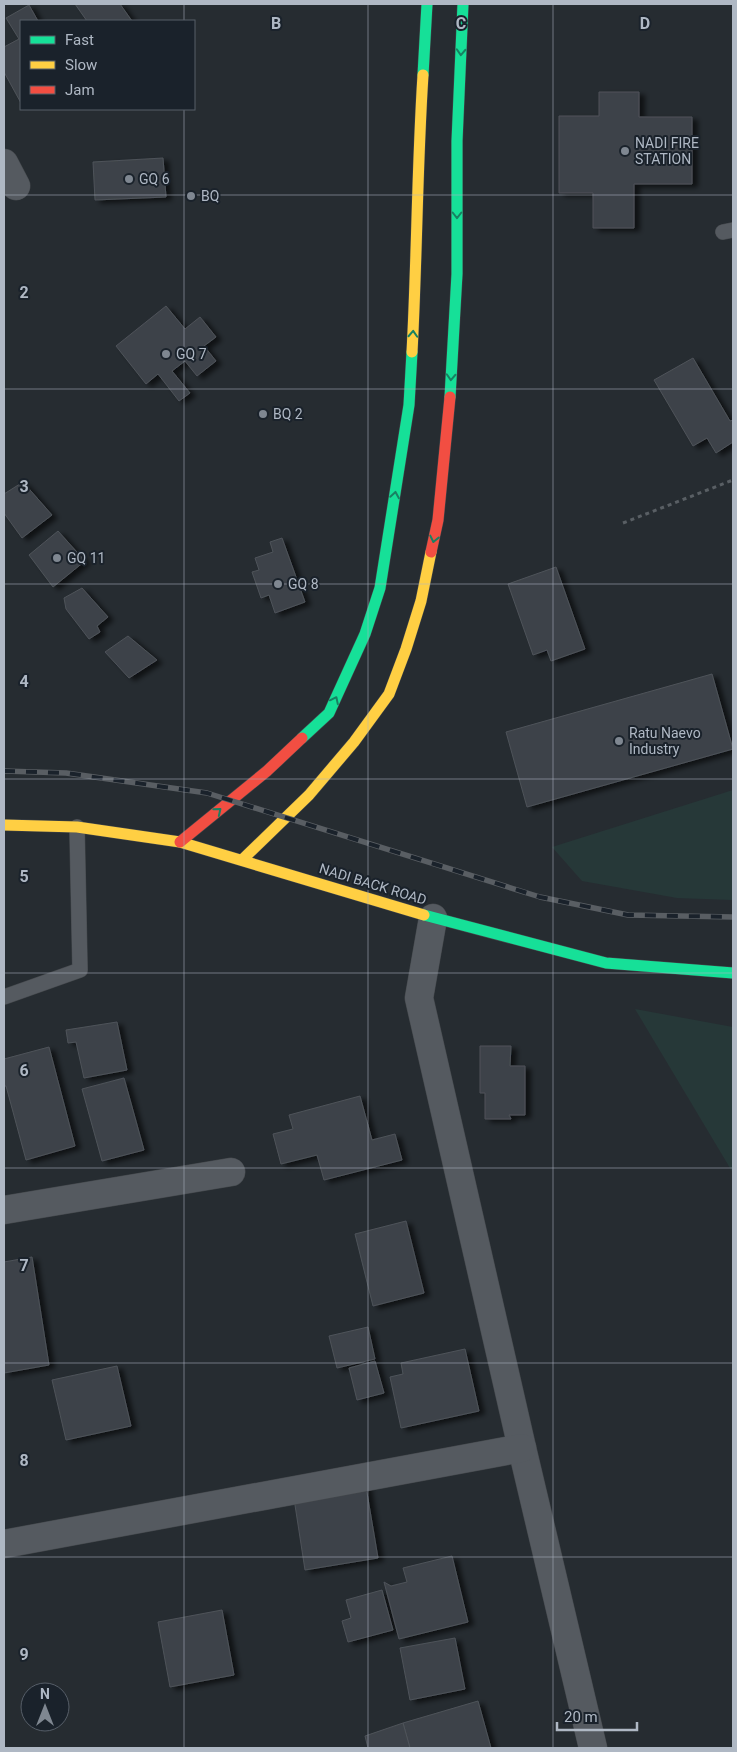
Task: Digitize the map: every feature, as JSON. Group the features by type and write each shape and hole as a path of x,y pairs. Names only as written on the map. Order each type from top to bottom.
{"main road":[{"path":"180,842 267,771 329,713 365,634 380,588 409,405 416,272 419,139 427,4"},
{"path":"242,860 309,795 354,742 389,694 421,601 438,520 449,408 457,274 457,141 463,4"},
{"name":"NADI BACK ROAD","path":"4,825 77,827 180,842 433,918 606,962 733,973"}],"street":[{"path":"433,918 419,998 593,1748"},
{"path":"4,1210 231,1172"},
{"path":"4,1544 522,1448"}],"lane":[{"path":"4,997 80,970 77,827"}],"path":[{"path":"623,524 733,480"}],"shaded area":[{"path":"733,790 733,900 677,898 582,881 552,847"},
{"path":"635,1009 733,1027 733,1173"}],"building":[{"path":"75,4 120,4 131,20 86,20"},
{"path":"29,5 37,20 20,20 20,101 4,72 4,47 19,39 6,18"},
{"name":"NADI FIRE STATION","path":"599,92 639,92 639,117 692,117 692,184 634,184 634,228 593,228 593,193 559,193 559,116 599,116"},
{"name":"GQ 6","path":"163,158 166,197 95,200 93,162"},
{"name":"GQ 7","path":"166,306 185,329 200,317 216,337 204,346 216,361 197,376 185,361 172,371 190,393 179,401 158,374 146,384 116,346"},
{"path":"693,358 730,421 733,420 733,442 716,453 707,438 693,446 654,380"},
{"path":"23,482 52,515 22,538 4,513 4,494"},
{"name":"GQ 11","path":"58,531 85,561 53,587 29,555"},
{"name":"GQ 8","path":"282,538 305,602 275,613 269,595 261,598 252,572 259,570 255,558 273,552 270,542"},
{"path":"556,567 585,649 551,661 547,650 533,655 508,584"},
{"path":"82,588 108,617 97,626 100,632 89,639 66,609 64,598"},
{"path":"128,636 157,660 129,678 105,652"},
{"name":"Ratu Naevo Industry","path":"712,674 733,749 527,807 506,732"},
{"path":"117,1022 127,1070 84,1078 76,1042 68,1043 66,1030"},
{"path":"480,1046 511,1046 510,1066 525,1066 525,1115 509,1115 511,1119 485,1119 485,1093 480,1093"},
{"path":"49,1047 75,1146 26,1160 6,1086 4,1086 4,1059"},
{"path":"124,1078 144,1150 102,1161 82,1089"},
{"path":"360,1096 372,1140 395,1134 402,1160 324,1180 317,1155 281,1164 273,1134 293,1129 289,1115"},
{"path":"406,1221 424,1293 373,1306 355,1234"},
{"path":"32,1257 49,1365 4,1373 4,1262"},
{"path":"368,1327 375,1359 337,1368 329,1336"},
{"path":"465,1349 479,1411 401,1428 390,1377 403,1374 401,1363"},
{"path":"375,1361 384,1393 357,1400 349,1368"},
{"path":"117,1366 131,1426 66,1440 52,1380"},
{"path":"365,1481 378,1558 305,1570 293,1492"},
{"path":"452,1556 468,1622 399,1639 384,1582 391,1586 407,1582 403,1568"},
{"path":"382,1590 393,1630 348,1642 342,1621 351,1618 346,1600"},
{"path":"222,1610 234,1675 170,1687 158,1622"},
{"path":"455,1638 465,1689 410,1700 400,1648"},
{"path":"478,1701 491,1748 410,1748 403,1723"},
{"path":"403,1723 410,1748 368,1748 365,1736"}],"railway":[{"path":"4,771 66,773 207,793 540,897 628,915 733,917"}],"traffic: fast":[{"path":"423,75 427,4"},
{"path":"450,397 457,274 457,141 463,4"},
{"path":"302,738 329,713 365,634 380,588 409,405 412,352"},
{"path":"424,915 606,963 733,973"}],"traffic: slow":[{"path":"412,352 423,75"},
{"path":"242,860 309,795 354,742 389,694 421,601 431,552"},
{"path":"4,825 77,827 180,842 424,915"}],"traffic: jam":[{"path":"431,552 438,520 450,397"},
{"path":"180,842 267,771 302,738"}],"place":[{"name":"NADI FIRE STATION","path":"625,151"},
{"name":"GQ 6","path":"129,179"},
{"name":"BQ","path":"191,196"},
{"name":"GQ 7","path":"166,354"},
{"name":"BQ 2","path":"263,414"},
{"name":"GQ 11","path":"57,558"},
{"name":"GQ 8","path":"278,584"},
{"name":"Ratu Naevo Industry","path":"619,741"}]}
